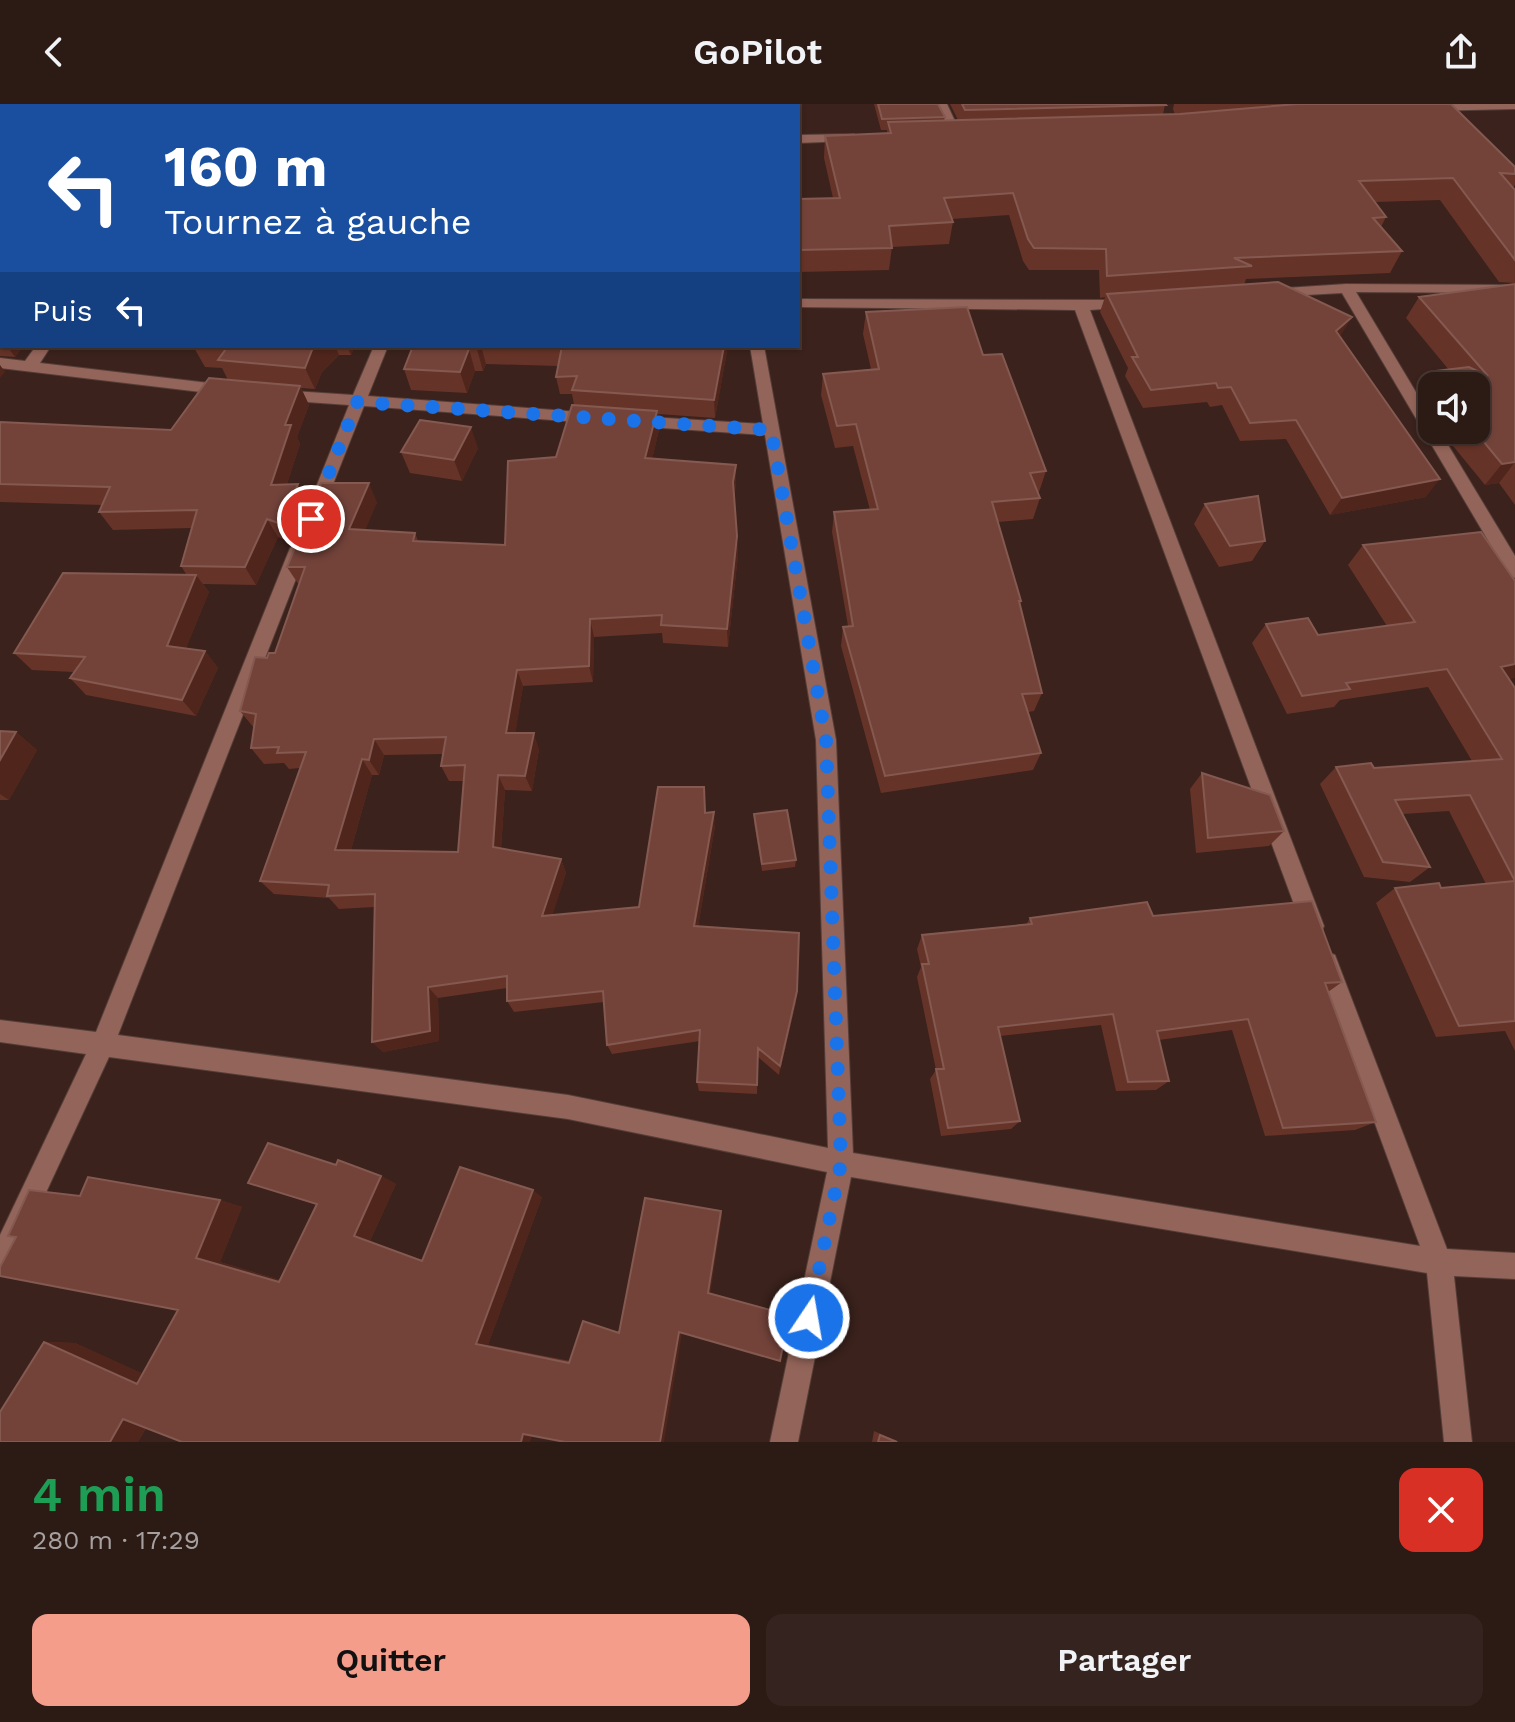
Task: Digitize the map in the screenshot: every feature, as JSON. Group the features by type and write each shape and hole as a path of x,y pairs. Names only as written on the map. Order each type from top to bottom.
{"street":[{"path":"941,104 954,132"},
{"path":"1404,108 1450,104 1515,105"},
{"path":"1450,104 1459,116"},
{"path":"938,133 969,132"},
{"path":"800,139 860,136"},
{"path":"1346,288 1515,571"},
{"path":"1252,294 1346,288 1515,289"},
{"path":"800,303 1081,306 1143,302"},
{"path":"1081,306 1439,1262 1458,1442"},
{"path":"29,367 43,348"},
{"path":"0,1263 103,1045 380,348"},
{"path":"757,348 826,740 841,1163 784,1442"},
{"path":"0,363 357,402 771,430"},
{"path":"0,1031 568,1107 841,1163 1439,1262 1515,1266"}],"building":[{"path":"878,104 938,104 945,117 882,119"},
{"path":"962,104 1165,104 1166,105 965,110"},
{"path":"1297,104 1451,104 1515,167 1515,174 1500,173 1515,190 1515,260 1453,178 1359,181 1386,217 1373,218 1402,251 1234,258 1252,266 1107,276 1106,249 1034,248 1013,193 944,198 953,222 889,226 892,248 800,250 800,199 840,198 825,136 891,133 888,122 1180,114"},
{"path":"1278,282 1352,317 1336,331 1440,479 1342,498 1296,420 1250,423 1231,387 1218,388 1216,383 1151,390 1132,357 1138,357 1107,294"},
{"path":"1515,284 1515,462 1502,464 1486,444 1490,444 1490,372 1485,372 1419,297"},
{"path":"967,307 983,355 1002,354 1046,471 1030,473 1040,498 992,502 1021,601 1042,693 1022,694 1041,753 885,776 843,627 853,626 834,512 878,509 856,424 837,426 823,374 879,369 866,312"},
{"path":"227,348 314,348 305,368 218,360"},
{"path":"412,348 477,348 469,349 460,372 404,369"},
{"path":"562,348 724,348 714,400 572,390 577,376 556,377"},
{"path":"1469,367 1480,372 1435,371"},
{"path":"209,378 300,386 285,425 291,425 271,485 298,484 281,524 267,519 245,567 181,566 197,510 99,512 110,487 0,484 0,422 171,430"},
{"path":"572,405 657,411 645,458 736,465 733,482 737,536 727,629 661,625 662,615 590,619 589,666 517,670 506,733 534,733 525,776 498,775 493,847 561,859 542,916 639,907 658,787 704,787 705,813 714,812 694,926 799,933 797,991 780,1066 758,1048 757,1085 697,1082 700,1030 607,1045 603,991 507,1001 507,976 428,987 430,1031 372,1042 375,894 327,896 329,885 260,881 306,752 277,753 279,747 251,748 256,714 240,711 255,657 267,658 269,653 275,653 305,567 287,567 321,483 369,483 349,529 415,533 413,541 505,545 508,461 556,457","holes":["446,737 441,766 465,765 458,852 335,850 362,759 369,760 374,739"]},
{"path":"420,420 471,427 454,460 401,452"},
{"path":"1258,496 1265,541 1230,546 1205,504"},
{"path":"1481,532 1515,581 1515,664 1501,667 1515,688 1515,881 1470,795 1395,800 1430,867 1383,862 1336,767 1371,763 1374,768 1502,759 1447,669 1346,683 1350,689 1302,696 1266,624 1308,618 1318,635 1415,622 1363,545"},
{"path":"63,573 196,575 167,646 205,651 182,700 70,678 85,657 14,653"},
{"path":"0,731 16,732 0,760"},
{"path":"1202,773 1270,795 1284,831 1208,838"},
{"path":"787,810 796,860 762,864 754,814"},
{"path":"1515,881 1515,1021 1459,1026 1395,888 1439,883 1441,888"},
{"path":"1312,901 1342,982 1325,983 1376,1122 1283,1128 1248,1019 1157,1031 1169,1081 1128,1082 1113,1014 998,1027 1020,1121 948,1128 936,1069 944,1069 922,964 929,964 922,935 1032,924 1030,918 1147,902 1153,916"},
{"path":"268,1143 336,1165 338,1160 381,1176 354,1236 422,1261 460,1167 533,1190 476,1344 569,1363 583,1321 619,1333 645,1198 721,1211 708,1293 789,1315 780,1361 679,1332 660,1442 565,1442 523,1434 521,1442 182,1442 123,1419 110,1442 0,1442 0,1412 44,1342 137,1384 178,1310 0,1276 0,1267 16,1237 8,1236 29,1190 80,1196 88,1177 220,1200 196,1258 279,1282 317,1204 248,1183"},
{"path":"880,1435 897,1442 878,1442"}],"route":[{"path":"311,519 357,402 771,430 826,740 841,1163 809,1318"}]}
